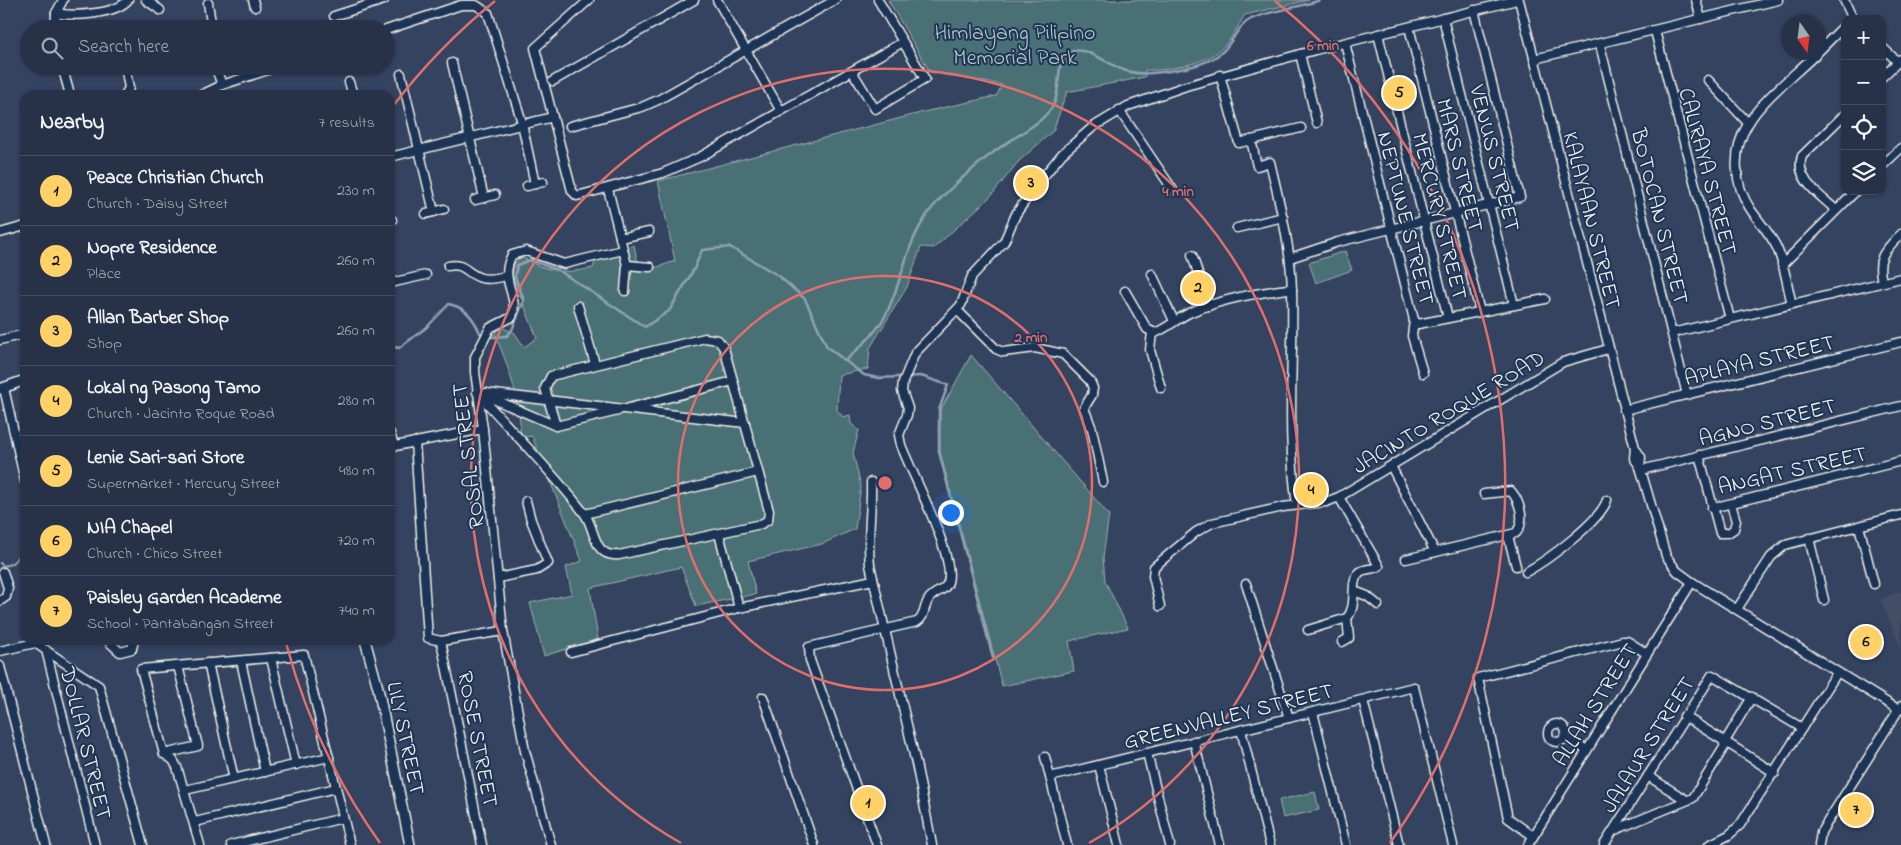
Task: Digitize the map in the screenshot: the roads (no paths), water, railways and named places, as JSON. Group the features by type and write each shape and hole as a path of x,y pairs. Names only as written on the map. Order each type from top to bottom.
{"street":[{"path":"56,20 56,13 64,0"},
{"path":"56,13 78,16 120,7 128,0"},
{"path":"146,0 160,10"},
{"path":"334,16 384,0"},
{"path":"589,0 535,48 573,193 578,196 611,188 681,166 718,148 903,42"},
{"path":"552,81 694,0"},
{"path":"717,0 781,111"},
{"path":"570,126 650,104 835,0"},
{"path":"852,70 875,109 925,79 878,0"},
{"path":"877,845 808,651 812,645 917,622 922,618 928,600 945,588 949,576 933,518 900,445 898,435 908,408 902,392 903,382 908,367 921,345 957,310 964,298 972,276 1000,247 1026,198 1051,166 1074,142 1119,110 1151,97 1220,75 1518,0"},
{"name":"KALAYAAN STREET","path":"1518,0 1635,448 1634,458 1640,468 1666,556 1677,571 1692,582 1837,673 1900,708"},
{"path":"1696,0 1701,19"},
{"path":"1534,59 1600,45 1778,0"},
{"path":"1844,0 1851,15"},
{"path":"208,3 211,20"},
{"path":"395,27 461,5 470,4 483,7 492,19 522,124 531,185 543,182"},
{"path":"1290,258 1338,242 1520,197 1474,10"},
{"name":"VENUS STREET","path":"1443,18 1514,305"},
{"name":"MARS STREET","path":"1409,27 1480,312"},
{"path":"1826,44 1841,29"},
{"name":"CALIRAYA STREET","path":"1655,31 1730,319"},
{"name":"MERCURY STREET","path":"1378,34 1448,318"},
{"name":"NEPTUNE STREET","path":"1345,42 1414,320 1412,336 1423,373"},
{"name":"BOTOCAN STREET","path":"1600,45 1687,395"},
{"path":"1886,50 1899,60 1886,73"},
{"path":"1300,54 1317,123"},
{"path":"1792,304 1774,242 1744,200 1738,186 1737,155 1740,139 1748,123 1762,106 1810,60"},
{"path":"452,63 484,198"},
{"path":"401,74 419,150 430,213 444,209"},
{"path":"64,75 69,90"},
{"path":"127,75 128,90"},
{"path":"218,75 222,85"},
{"path":"212,90 253,75"},
{"path":"1220,75 1239,143 1301,128"},
{"path":"1708,80 1748,123"},
{"path":"350,82 351,90"},
{"path":"1119,110 1173,190"},
{"path":"395,156 553,117"},
{"path":"1836,210 1804,179 1800,164 1802,156 1841,118"},
{"path":"1250,140 1257,166 1270,162 1283,217 1290,258 1292,290 1290,450 1296,504"},
{"path":"1886,162 1901,148"},
{"path":"611,188 627,265 625,291"},
{"path":"475,200 495,195"},
{"path":"1782,265 1852,195"},
{"path":"1237,228 1283,217"},
{"path":"0,233 20,227"},
{"path":"620,238 649,232"},
{"path":"1882,282 1879,263 1882,254 1901,234"},
{"path":"448,266 464,267 479,278 487,279 506,276 507,264 512,255 519,251 533,253 564,264 623,250"},
{"path":"1192,255 1209,306"},
{"path":"627,265 650,267"},
{"path":"1152,274 1174,321"},
{"path":"395,282 426,275"},
{"name":"ROSAL STREET","path":"506,276 514,311 512,317 497,323 486,333 482,341 475,357 477,392 483,428 503,631 525,751 551,845"},
{"path":"1672,333 1901,278"},
{"path":"1125,291 1147,329 1157,332 1174,321 1209,306 1251,295 1292,290"},
{"path":"1414,320 1418,324 1544,299"},
{"path":"578,306 595,364"},
{"path":"957,310 996,349 1003,352 1035,348 1059,352 1090,381 1093,388 1092,395 1084,408 1092,429 1103,482"},
{"path":"1152,332 1150,350 1161,388"},
{"path":"0,340 20,335"},
{"path":"477,392 585,514 599,548 613,556 719,534 761,524 768,520 769,511 745,423 724,348 718,340 712,338 558,372 547,382 546,395 556,426"},
{"name":"APLAYA STREET","path":"1624,410 1901,342"},
{"name":"JACINTO ROQUE ROAD","path":"1160,606 1153,576 1154,567 1196,532 1212,523 1296,504 1326,502 1339,497 1565,361 1608,349"},
{"path":"477,392 556,426 733,381"},
{"path":"20,382 2,388 20,462"},
{"path":"477,392 745,423"},
{"name":"AGNO STREET","path":"1640,468 1698,456 1901,406"},
{"path":"395,446 483,428"},
{"path":"415,442 428,638 441,641 503,631"},
{"name":"ANGAT STREET","path":"1698,456 1712,508 1901,461"},
{"path":"1391,466 1435,552"},
{"path":"585,514 758,472"},
{"path":"871,482 872,507 868,539 873,580 886,630 932,845"},
{"path":"1406,559 1508,536 1516,532 1521,527 1522,520 1516,497 1511,491 1484,494"},
{"path":"1339,497 1379,566 1360,572 1356,578 1353,608 1347,618 1349,638 1342,642"},
{"path":"1526,572 1557,552 1587,525 1605,505 1606,500"},
{"path":"498,578 537,570 548,563 531,520 526,501"},
{"path":"1712,508 1717,530 1720,533 1728,533 1736,526 1731,504"},
{"path":"1736,609 1774,553 1785,545 1901,515"},
{"path":"1859,526 1874,584"},
{"path":"719,534 739,608"},
{"path":"1508,536 1516,566"},
{"path":"1809,538 1824,600"},
{"path":"0,601 6,597 8,592 3,572"},
{"path":"571,652 739,608 873,580"},
{"name":"ALLAH STREET","path":"1528,845 1692,582"},
{"path":"1246,584 1289,718"},
{"path":"1354,591 1368,596 1378,605"},
{"path":"1308,630 1347,618"},
{"name":"ROSE STREET","path":"441,641 482,845"},
{"path":"1533,836 1508,818 1478,678 1623,641 1627,641 1646,653"},
{"path":"0,651 26,645"},
{"path":"38,645 99,686 143,845"},
{"path":"112,645 120,652 132,649 133,645"},
{"name":"LILY STREET","path":"366,645 378,688 410,845"},
{"name":"DOLLAR STREET","path":"46,650 95,845"},
{"path":"200,845 185,790 173,760 164,754 141,669 304,655 350,845"},
{"path":"271,658 296,765"},
{"path":"241,661 265,772"},
{"path":"208,664 234,779"},
{"path":"0,666 46,845"},
{"path":"164,754 198,746 178,666"},
{"path":"1709,845 1729,836 1740,825 1775,773 1837,673"},
{"name":"JALAUR STREET","path":"1604,845 1684,716 1712,675 1802,728"},
{"name":"GREENVALLEY STREET","path":"1050,777 1414,687 1453,845"},
{"path":"1614,830 1693,798 1701,788 1752,697"},
{"path":"763,698 814,845"},
{"path":"1363,700 1398,845"},
{"path":"1819,845 1821,832 1900,708"},
{"path":"1313,712 1346,845"},
{"path":"1684,716 1775,773"},
{"path":"1242,730 1270,845"},
{"path":"1564,738 1586,750"},
{"path":"1194,741 1220,845"},
{"path":"1147,753 1170,845"},
{"path":"1045,757 1067,845"},
{"path":"185,790 329,758"},
{"path":"1099,765 1119,845"},
{"path":"1648,776 1686,800"},
{"path":"195,822 336,788"},
{"path":"231,845 344,818"}],"waterway":[{"path":"845,361 869,338 884,318 915,237 929,212 944,195 975,167 996,150 1034,125 1050,110 1056,96 1061,65 1067,54 1073,51 1080,51 1096,56 1120,69 1143,73 1198,65 1221,53 1242,26 1251,19 1320,0"},
{"path":"395,347 399,348 427,327 449,304 460,308 468,314 475,322 480,333 493,337 507,336 512,330 524,300 515,277 517,265 530,260 558,270 645,327 669,311 694,269 702,250 730,247 779,276 805,299 827,347 864,375 878,378 921,376 948,385 939,410 939,452 993,658"},
{"path":"0,563 4,566 14,562 20,552"}],"place":[{"name":"Lenie Sari-sari Store","path":"1399,93"},
{"name":"Allan Barber Shop","path":"1031,183"},
{"name":"Nopre Residence","path":"1198,288"},
{"name":"Lokal ng Pasong Tamo","path":"1311,490"},
{"name":"NIA Chapel","path":"1866,642"},
{"name":"Peace Christian Church","path":"868,803"},
{"name":"Paisley Garden Academe","path":"1856,810"}],"park label":[{"name":"Himlayang Pilipino Memorial Park","path":"1015,44"}]}
